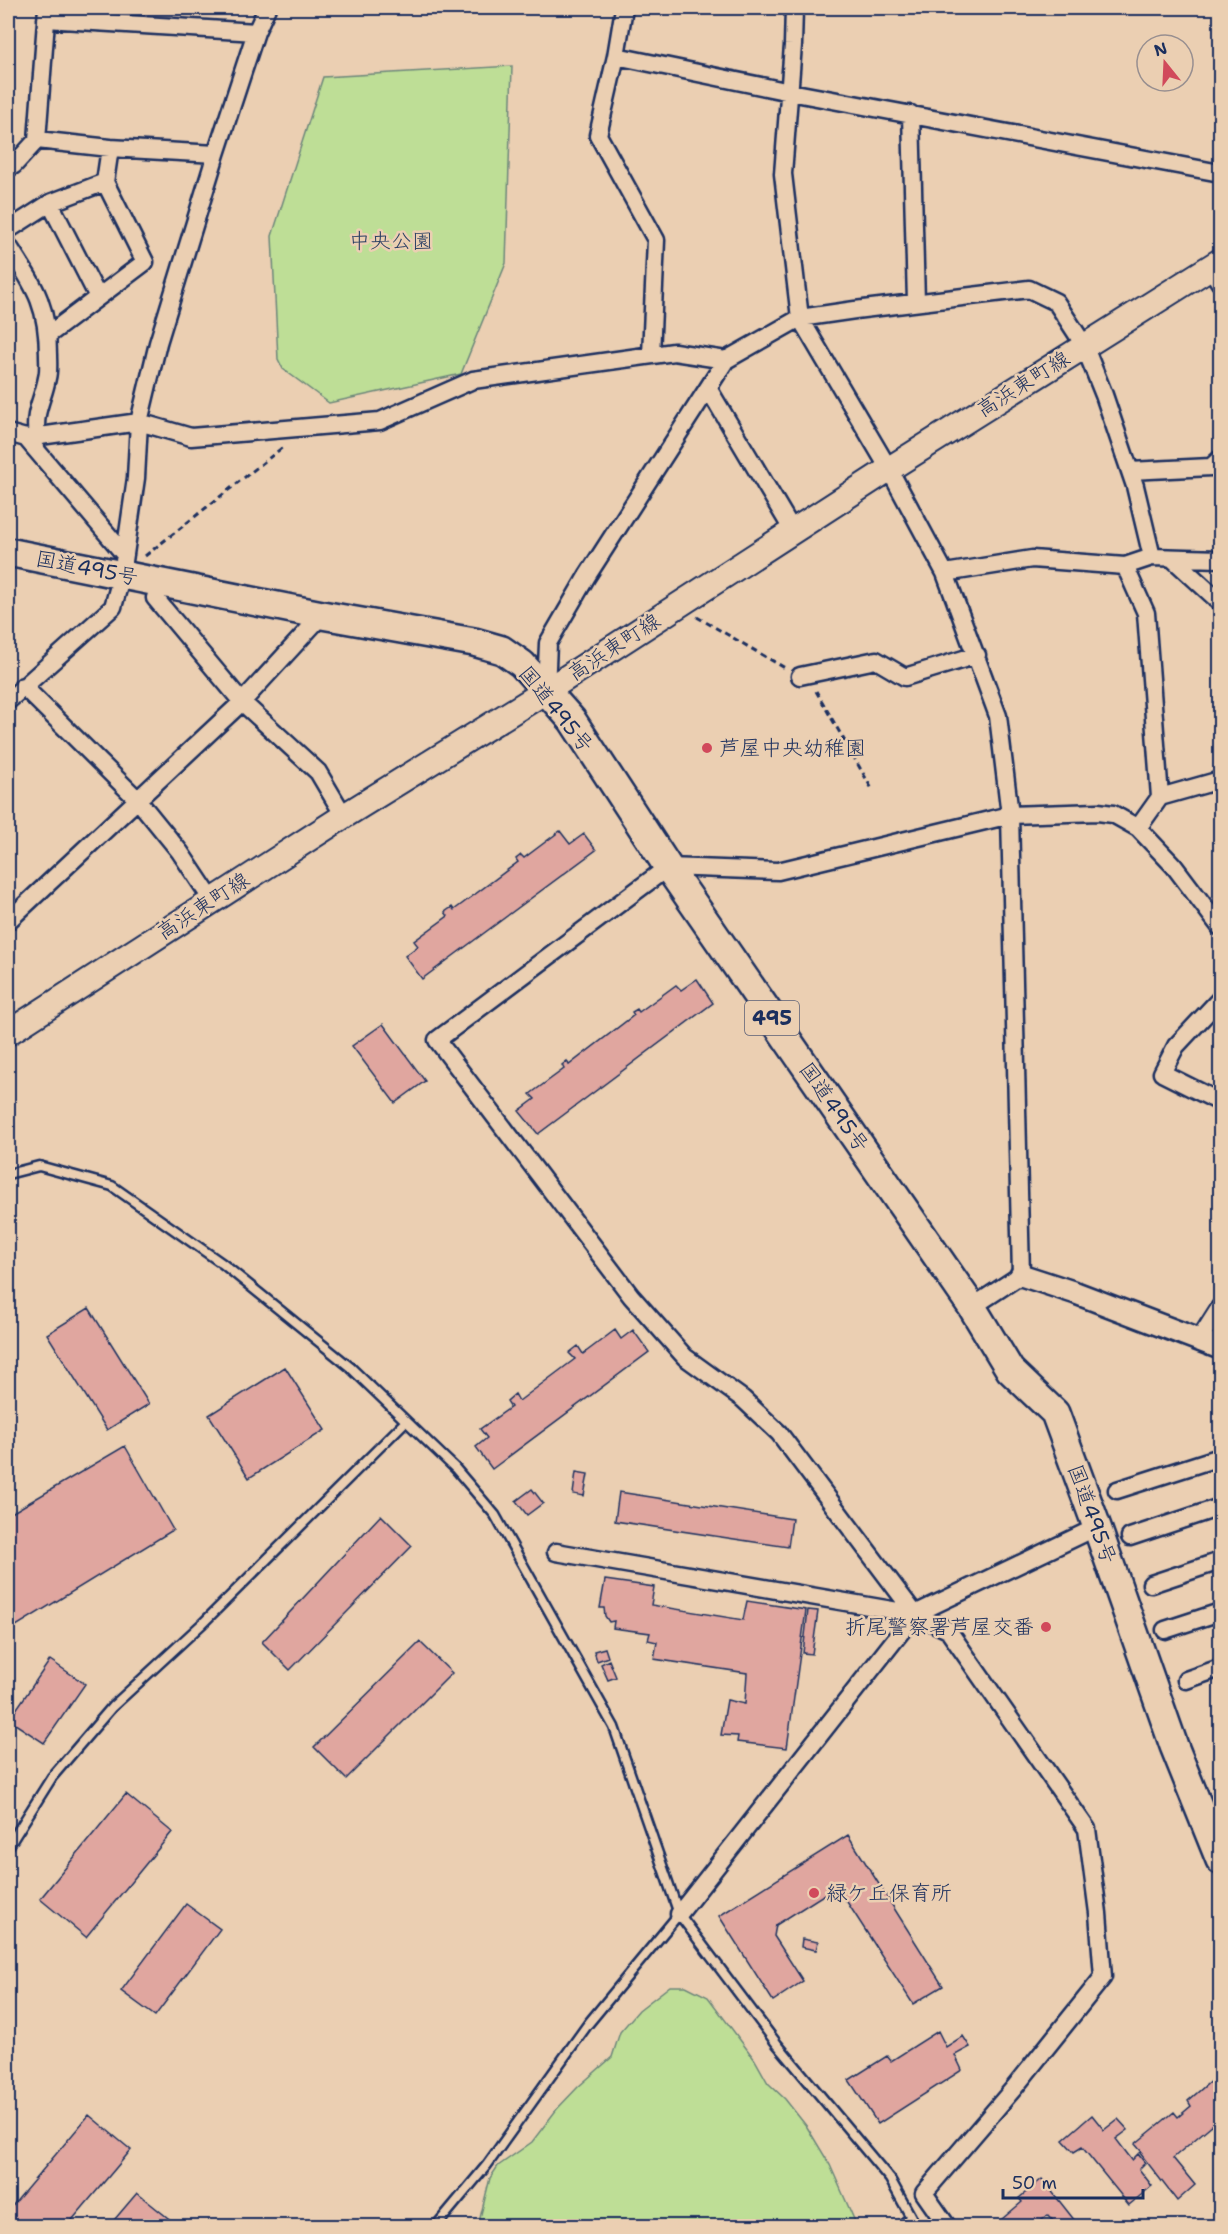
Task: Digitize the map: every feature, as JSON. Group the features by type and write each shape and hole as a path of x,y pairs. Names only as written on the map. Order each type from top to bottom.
{"highway":[{"name":"国道495号","path":"8,552 124,565 160,582 322,615 474,642 502,650 522,664 572,720 668,867 972,1307 1010,1370 1054,1413 1097,1527 1174,1746 1221,1860"}],"main road":[{"name":"高浜東町線","path":"8,1033 212,900 546,691 1084,345 1217,270"}],"street":[{"path":"8,701 113,607 124,565 136,477 139,422 158,343 216,154 256,32 267,8"},
{"path":"624,8 598,135 656,240 651,355"},
{"path":"794,8 783,174 800,318 889,469 945,573 998,716 1010,815 1021,1275"},
{"path":"8,168 14,165 36,140 47,14 256,32"},
{"path":"616,56 790,92 1221,173"},
{"path":"910,114 916,302"},
{"path":"36,140 110,148 216,154"},
{"path":"48,335 145,262 105,182 110,148"},
{"path":"8,230 50,203 105,182"},
{"path":"50,203 98,297"},
{"path":"8,245 37,290 48,329 48,377 39,402 32,437 124,565"},
{"path":"546,691 548,643 587,576 726,360 800,318 1029,289 1056,302 1084,345 1130,471 1152,557"},
{"path":"8,433 32,437 139,422 191,437 380,420 473,380 674,352 726,360"},
{"path":"708,388 793,531"},
{"path":"1130,471 1211,466 1221,459"},
{"path":"945,573 1032,559 1125,566 1152,557 1221,560"},
{"path":"1172,558 1221,602"},
{"path":"1125,566 1146,613 1160,797"},
{"path":"160,582 155,598 242,702 318,772 344,816"},
{"path":"8,921 242,702 322,615"},
{"path":"800,676 876,660 905,677 976,655"},
{"path":"23,686 136,799 180,852 212,900"},
{"path":"1138,828 1160,797 1221,780"},
{"path":"915,1614 778,1433 742,1399 685,1357 631,1296 437,1040 668,867 778,871 1010,815 1098,812 1113,814 1138,828 1174,866 1221,927"},
{"path":"1221,999 1176,1046 1162,1073 1221,1102"},
{"path":"972,1307 1021,1275"},
{"path":"1021,1275 1076,1293 1221,1348"},
{"path":"1199,1340 1221,1307"},
{"path":"1117,1490 1221,1457"},
{"path":"1130,1537 1221,1507"},
{"path":"679,1914 915,1614 1097,1527"},
{"path":"556,1552 915,1614 948,1630 1087,1829 1098,1913 1103,1977 1014,2088 924,2193 947,2226"},
{"path":"1151,1584 1221,1561"},
{"path":"1165,1630 1221,1612"},
{"path":"1186,1680 1221,1668"}],"lane":[{"path":"8,1174 39,1166 112,1186 224,1264 350,1367 455,1468 495,1515 614,1727 679,1914 777,2044 890,2179 911,2217 900,2226"},
{"path":"8,1847 52,1777 112,1707 202,1623 405,1422"},
{"path":"436,2226 487,2165 588,2024 679,1914"}],"path":[{"path":"124,565 308,427"}],"green space":[{"name":"中央公園","path":"512,66 506,263 461,374 329,403 283,369 278,359 272,236 323,77"},
{"path":"670,1986 686,1986 708,1997 755,2060 768,2083 785,2099 807,2127 830,2165 857,2226 478,2226 490,2178 498,2166 532,2142 557,2109 612,2057 620,2032 639,2010"}],"building":[{"path":"560,831 570,844 584,834 596,850 422,979 405,956 418,946 414,941 448,916 445,912 452,907 454,910 518,862 516,859 521,855 524,858"},
{"path":"697,979 713,1003 538,1134 519,1111 535,1099 530,1094 564,1069 562,1065 567,1061 569,1065 634,1015 632,1012 637,1009 639,1012 676,985 681,990"},
{"path":"383,1024 425,1081 395,1103 352,1046"},
{"path":"89,1308 149,1404 107,1430 47,1334"},
{"path":"615,1330 621,1339 633,1330 649,1352 492,1469 476,1447 487,1438 480,1429 511,1407 507,1401 515,1394 519,1401 575,1359 569,1353 578,1346 583,1354"},
{"path":"285,1367 325,1430 249,1478 209,1415"},
{"path":"125,1446 173,1530 8,1631 8,1515"},
{"path":"576,1472 588,1474 584,1496 573,1494"},
{"path":"532,1489 543,1503 527,1515 516,1501"},
{"path":"619,1492 792,1519 788,1547 615,1521"},
{"path":"381,1515 412,1546 290,1670 262,1642"},
{"path":"605,1580 654,1587 651,1605 743,1620 747,1601 806,1610 787,1748 737,1742 738,1736 721,1735 727,1700 745,1704 747,1673 654,1659 657,1642 648,1640 650,1633 613,1628 614,1621 609,1622 604,1608 600,1608"},
{"path":"808,1610 818,1611 812,1654 803,1653"},
{"path":"420,1642 452,1673 346,1779 314,1747"},
{"path":"605,1648 608,1657 597,1661 594,1651"},
{"path":"50,1660 85,1684 44,1743 9,1720"},
{"path":"609,1660 616,1677 608,1680 601,1664"},
{"path":"126,1794 172,1832 86,1937 40,1899"},
{"path":"848,1835 943,1986 913,2004 840,1891 831,1890 776,1925 774,1936 803,1981 773,2001 719,1916"},
{"path":"186,1904 220,1929 155,2016 121,1991"},
{"path":"802,1939 818,1942 816,1950 801,1947"},
{"path":"938,2031 946,2047 963,2036 970,2047 955,2055 962,2070 878,2124 849,2080 887,2056 891,2061"},
{"path":"1220,2073 1220,2118 1173,2158 1195,2185 1177,2201 1135,2144 1174,2112 1178,2117 1191,2106 1188,2101"},
{"path":"89,2115 131,2150 67,2226 8,2226 8,2211"},
{"path":"1092,2115 1104,2130 1118,2119 1128,2130 1116,2139 1132,2160 1138,2154 1145,2163 1139,2169 1152,2186 1129,2205 1082,2147 1074,2152 1063,2140"},
{"path":"1042,2179 1079,2226 1058,2226 1048,2215 1035,2226 995,2225 1022,2202 1019,2198"},
{"path":"137,2193 178,2226 109,2226"}],"place":[{"name":"芦屋中央幼稚園","path":"707,748"},
{"name":"折尾警察署芦屋交番","path":"1046,1627"},
{"name":"緑ケ丘保育所","path":"814,1893"}]}
